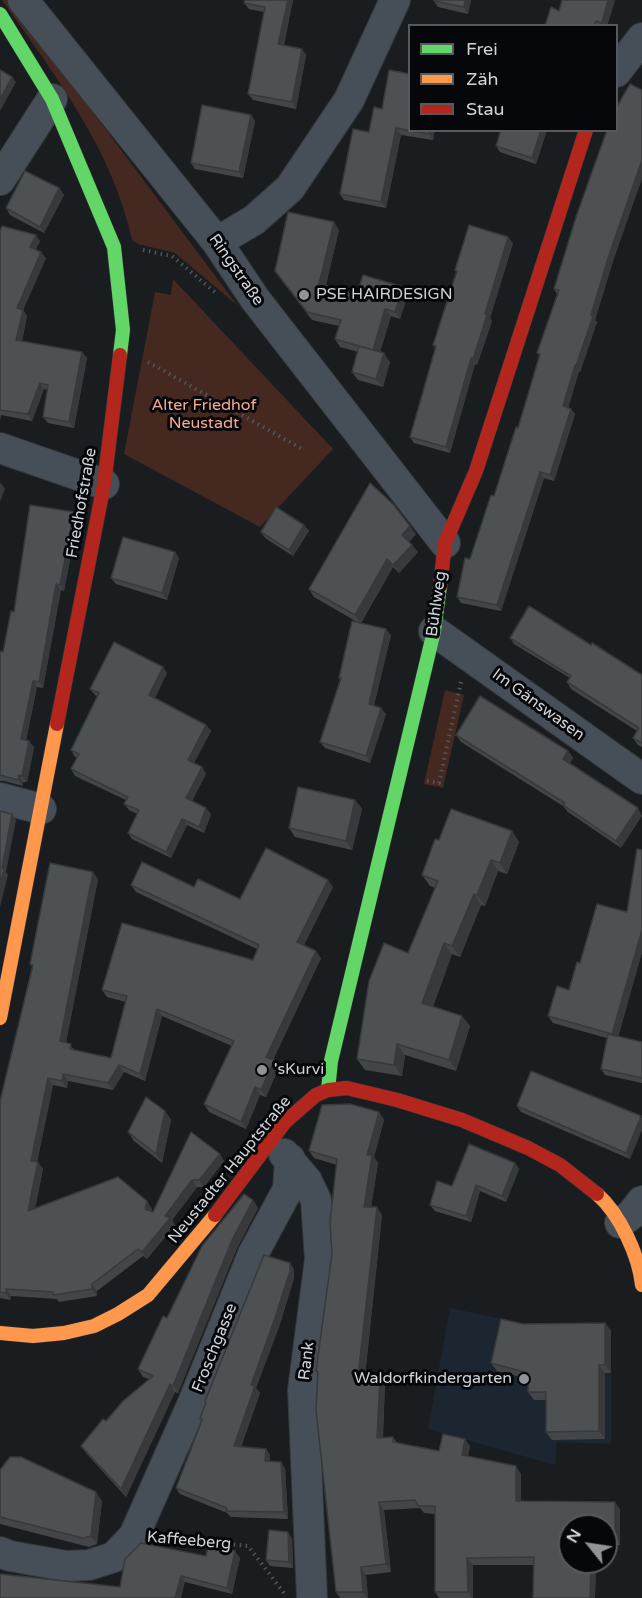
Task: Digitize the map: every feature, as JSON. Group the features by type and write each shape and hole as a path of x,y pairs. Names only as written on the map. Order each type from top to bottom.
{"street":[{"name":"Ringstraße","path":"23,0 217,242 255,299 445,543"},
{"path":"217,242 254,220 290,188 349,100 395,0"},
{"name":"Friedhofstraße","path":"0,14 52,99 114,248 123,330 104,484 0,1018"},
{"path":"618,69 642,38"},
{"path":"0,180 52,99"},
{"name":"Bühlweg","path":"328,1090 331,1061 434,631 445,543 476,471 585,132"},
{"path":"0,448 104,484"},
{"name":"Im Gänswasen","path":"434,631 642,779"},
{"path":"0,798 41,809"},
{"path":"328,1090 347,1088 397,1100 462,1120 528,1148 560,1165 605,1201 620,1223 630,1244 641,1275 642,1285"},
{"name":"Neustadter Hauptstraße","path":"0,1333 33,1336 64,1333 94,1326 148,1295 216,1214 280,1151 285,1122 307,1101 328,1090"},
{"name":"Froschgasse","path":"134,1536 192,1405 254,1254 288,1189 280,1151"},
{"name":"Rank","path":"280,1151 307,1181 316,1200 320,1259 303,1390 301,1597"},
{"path":"620,1223 642,1202"},
{"name":"Kaffeeberg","path":"0,1552 10,1556 66,1566 89,1565 114,1557 134,1536"}],"path":[{"path":"136,248 172,256 224,301"},
{"path":"143,359 304,450"},
{"path":"439,783 462,679"},
{"name":"Kaffeeberg","path":"134,1536 248,1546 283,1592 301,1597"}],"shaded area":[{"name":"Waldorfkindergarten","path":"450,1308 540,1327 611,1329 611,1444 557,1442 555,1465 428,1429"}],"green space":[{"path":"2,0 9,0 237,305 175,253 138,244 132,240 111,175 96,144 61,85"},
{"name":"Alter Friedhof Neustadt","path":"173,279 333,449 260,527 124,454 155,292 171,295"},
{"path":"445,690 464,695 443,788 424,784"}],"building":[{"path":"245,0 288,0 278,44 302,49 292,102 248,94 265,7 244,3"},
{"path":"434,0 465,0 464,7"},
{"path":"562,0 608,0 602,23 596,21 595,24 546,24 551,7 559,11"},
{"path":"0,70 12,77 0,99"},
{"path":"389,70 408,74 408,130 396,128 381,202 340,194 353,129 369,132 374,107 382,109"},
{"path":"630,84 642,90 642,160 609,255 591,315 593,316 563,406 571,409 550,475 540,472 497,605 457,597 465,558 470,559 491,495 494,496 516,427 518,428 540,354 537,353 559,290 554,289 576,217 606,132 618,132 618,105"},
{"path":"202,105 251,115 239,172 191,163"},
{"path":"500,132 540,132 532,158 496,146"},
{"path":"25,171 59,188 40,227 6,208"},
{"path":"288,212 334,222 319,284 357,294 363,275 403,287 395,312 385,309 373,350 335,339 341,320 307,312 275,271"},
{"path":"469,225 508,237 485,314 487,315 473,359 471,358 446,447 410,437 436,346 433,345"},
{"path":"2,226 36,235 30,247 41,252 17,308 23,310 16,340 82,352 69,422 43,417 48,385 40,383 28,414 0,410 0,231"},
{"path":"359,346 384,353 376,379 352,372"},
{"path":"370,483 393,504 410,526 402,535 412,545 393,565 387,559 355,615 309,589"},
{"path":"30,505 74,512 60,585 56,584 39,682 33,681 21,739 29,741 22,776 19,775 18,780 0,775 0,651 3,652 11,611 14,612"},
{"path":"276,507 304,525 289,550 261,532"},
{"path":"123,537 175,552 162,593 111,578"},
{"path":"529,606 642,675 642,743 633,738 639,728 567,682 571,676 510,638"},
{"path":"352,621 386,629 369,704 381,708 366,756 320,742 341,678 339,678"},
{"path":"114,642 163,667 149,695 206,725 188,760 202,767 186,798 206,808 199,827 182,819 166,852 128,833 139,810 124,804 128,797 71,769 79,754 71,750 99,693 90,689"},
{"path":"480,696 568,751 563,759 638,808 616,841 563,805 565,803 456,735"},
{"path":"298,787 355,800 346,841 289,828"},
{"path":"451,809 512,831 500,863 491,860 452,946 444,943 422,1003 462,1016 449,1060 397,1044 394,1065 357,1059 369,981 384,943 408,953 438,881 422,875 435,839 439,840"},
{"path":"0,811 12,814 0,884"},
{"path":"266,848 328,880 297,942 316,951 266,1057 274,1060 261,1090 255,1087 241,1122 204,1104 234,1041 157,1009 140,1074 119,1065 108,1083 63,1074 62,1081 48,1078 31,1161 38,1162 28,1211 118,1177 147,1201 145,1209 153,1212 191,1132 220,1154 199,1180 192,1180 165,1216 170,1218 142,1252 138,1249 92,1284 92,1289 54,1295 53,1292 6,1289 6,1293 0,1292 0,1101 33,965 30,964 50,863 93,872 60,1041 71,1044 70,1049 111,1058 127,996 102,990 122,923 253,960 259,945 131,885 142,862 194,887 198,879 240,899"},
{"path":"637,849 642,850 642,930 612,1034 548,1016 557,986 569,990 577,962 580,963 597,904 627,912"},
{"path":"608,1034 642,1042 642,1078 601,1069"},
{"path":"531,1071 641,1116 626,1153 517,1106"},
{"path":"146,1097 165,1111 156,1154 128,1132"},
{"path":"350,1104 379,1112 367,1155 372,1155 364,1207 377,1207 358,1376 380,1376 377,1438 393,1437 393,1442 439,1451 443,1434 465,1439 462,1455 516,1466 516,1501 615,1502 615,1514 558,1514 558,1574 591,1574 590,1598 533,1598 534,1557 467,1558 468,1592 435,1592 435,1506 418,1506 415,1500 379,1502 386,1564 361,1567 363,1592 336,1592 316,1410 318,1372 316,1371 332,1254 330,1222 337,1159 309,1151 322,1105"},
{"path":"469,1144 515,1163 502,1196 476,1185 466,1216 430,1205 437,1181 452,1186"},
{"path":"244,1194 253,1200 232,1240 173,1386 170,1384 121,1489 81,1446 103,1419 106,1421 123,1401 153,1376 138,1369 163,1316 167,1318 202,1246"},
{"path":"264,1255 290,1263 290,1271 251,1385 255,1386 234,1446 266,1449 265,1461 281,1462 284,1512 226,1511 227,1508 176,1488 202,1420 200,1419 205,1401"},
{"path":"501,1319 523,1324 605,1323 605,1365 599,1365 599,1431 546,1432 546,1392 528,1392 528,1373 491,1363"},
{"path":"10,1457 21,1457 96,1492 91,1536 83,1538 0,1517 0,1470"},
{"path":"269,1530 288,1532 289,1562 266,1560"},
{"path":"141,1543 206,1556 208,1546 235,1551 227,1588 181,1576 175,1598 0,1598 0,1574 120,1587 125,1559"}],"traffic: fast":[{"path":"0,14 52,99 114,247 123,330 120,355"},
{"path":"328,1090 331,1061 434,631 440,586"}],"traffic: slow":[{"path":"0,1018 57,724"},
{"path":"597,1194 621,1224 627,1236 637,1261 642,1285"},
{"path":"0,1333 33,1336 64,1333 94,1326 118,1314 148,1295 215,1215"}],"traffic: jam":[{"path":"440,586 445,543 476,471 585,132"},
{"path":"57,724 104,484 120,355"},
{"path":"215,1215 285,1122 316,1095 328,1090 347,1088 397,1100 462,1120 528,1148 560,1165 597,1194"}],"place":[{"name":"PSE HAIRDESIGN","path":"304,295"},
{"name":"'sKurvi","path":"262,1070"},
{"name":"Waldorfkindergarten","path":"524,1379"}]}
